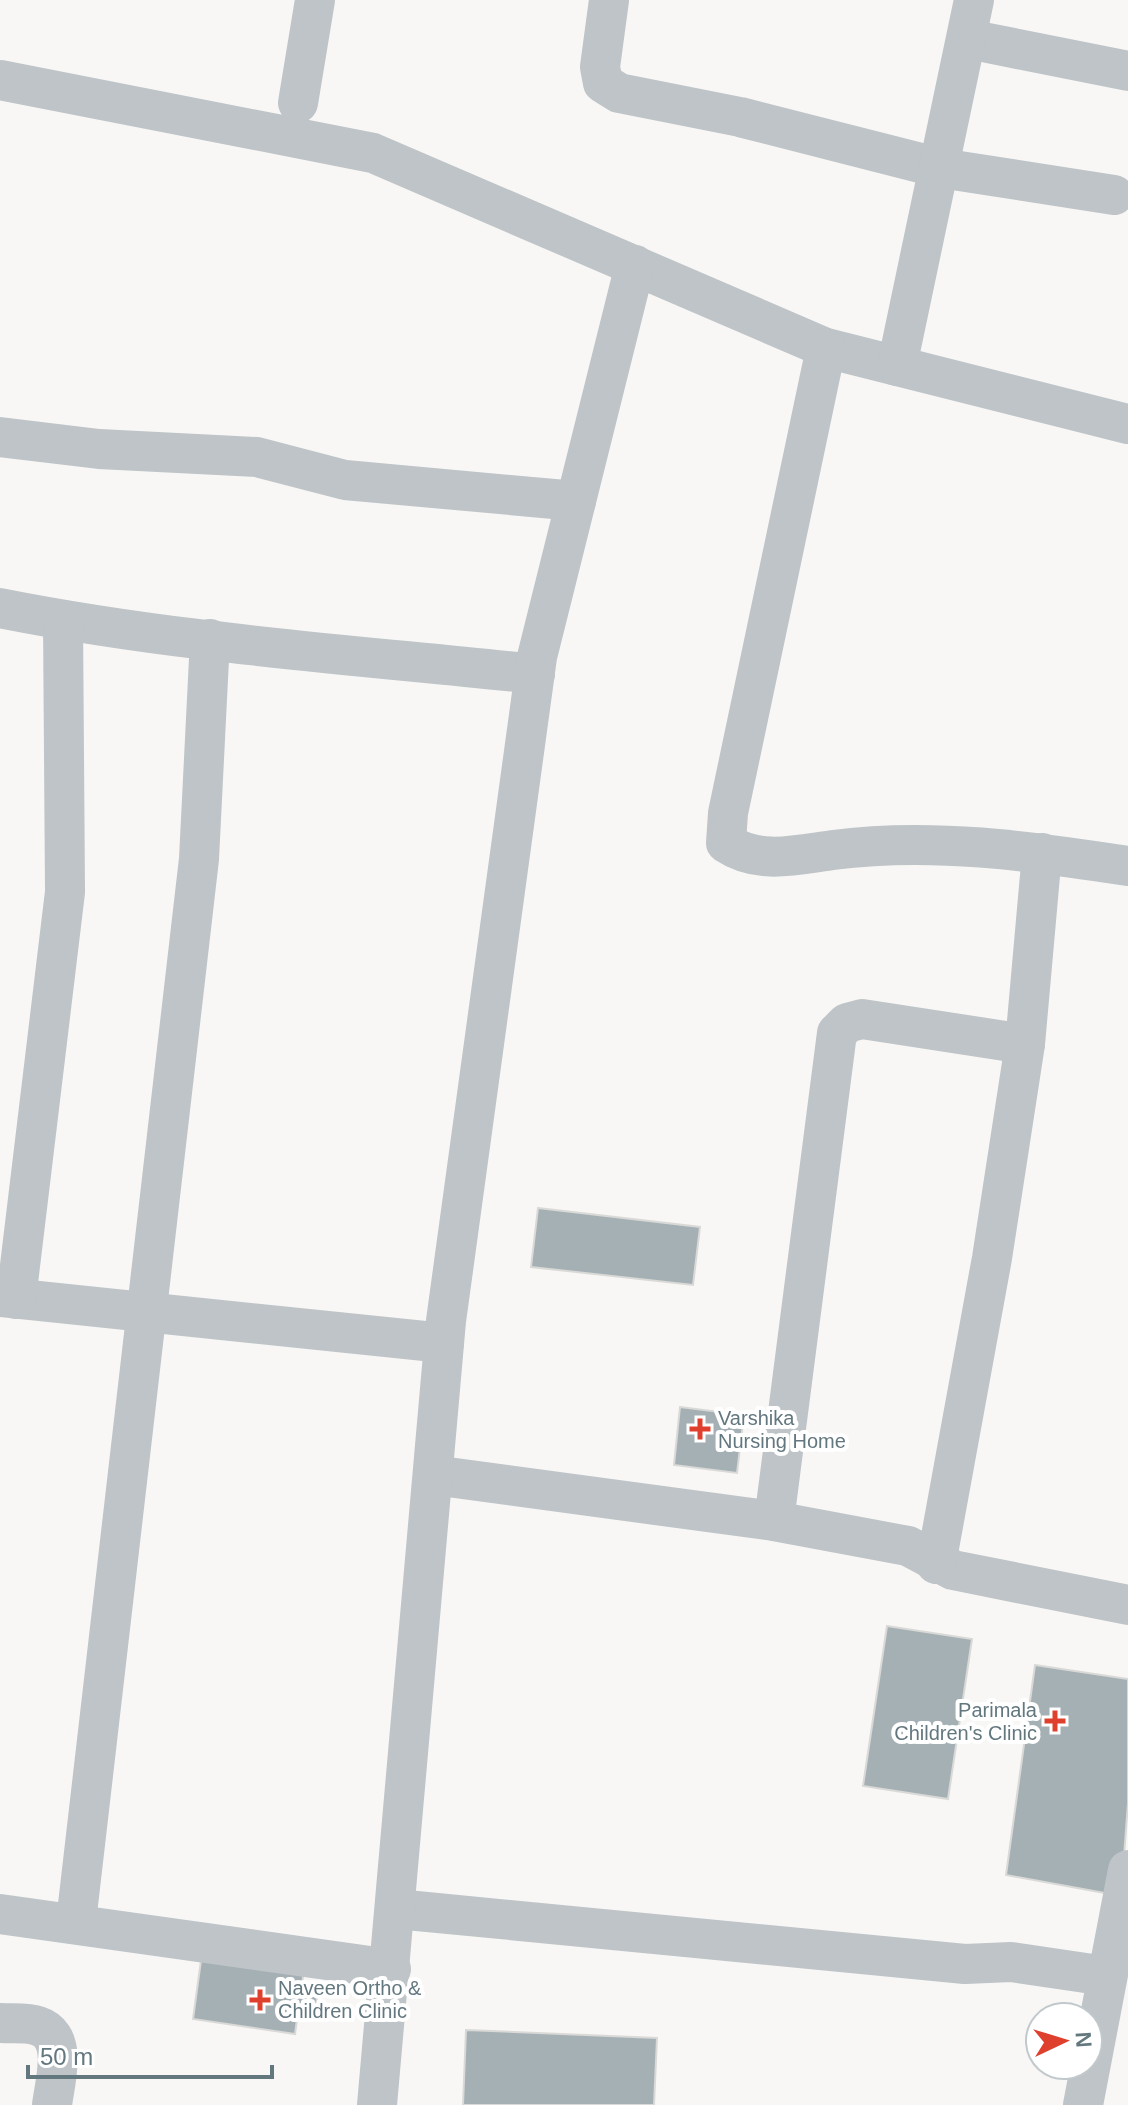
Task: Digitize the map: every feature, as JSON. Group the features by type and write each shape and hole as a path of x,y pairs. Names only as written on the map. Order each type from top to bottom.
{"street":[{"path":"298,103 315,0"},
{"path":"609,0 600,67 603,83 619,93 740,117 940,168 1114,195"},
{"path":"897,366 974,0"},
{"path":"968,39 1128,71"},
{"path":"0,80 373,153 826,348 1128,424"},
{"path":"377,2105 444,1343 535,674 635,265"},
{"path":"826,348 728,813 726,843 743,855 772,858 865,846 961,846 1042,853 1128,866"},
{"path":"0,437 99,449 257,457 345,480 576,501"},
{"path":"0,608 63,620 210,639 535,674"},
{"path":"63,620 65,892 8,1298 444,1343"},
{"path":"76,1922 199,859 210,639"},
{"path":"936,1564 992,1258 1025,1044 1042,853"},
{"path":"774,1521 837,1033 847,1023 862,1019 1025,1044"},
{"path":"433,1475 774,1521 908,1546 923,1552 936,1564 1128,1605"},
{"path":"1083,2105 1128,1870"},
{"path":"396,1909 965,1964 1011,1962 1106,1976"},
{"path":"0,1914 76,1922 391,1969"},
{"path":"0,2023 39,2026 50,2034 59,2050 52,2105"}],"building":[{"path":"538,1208 700,1227 693,1285 531,1267"},
{"path":"680,1407 744,1415 737,1473 674,1465"},
{"path":"887,1626 972,1639 948,1799 863,1786"},
{"path":"1035,1665 1128,1679 1128,1803 1121,1896 1006,1875"},
{"path":"202,1953 304,1968 302,1986 318,1989 315,2015 298,2012 295,2034 193,2019"},
{"path":"466,2030 657,2038 654,2105 463,2105"}],"place":[{"name":"Varshika Nursing Home","path":"700,1429"},
{"name":"Parimala Children's Clinic","path":"1055,1721"},
{"name":"Naveen Ortho & Children Clinic","path":"260,2000"}]}
